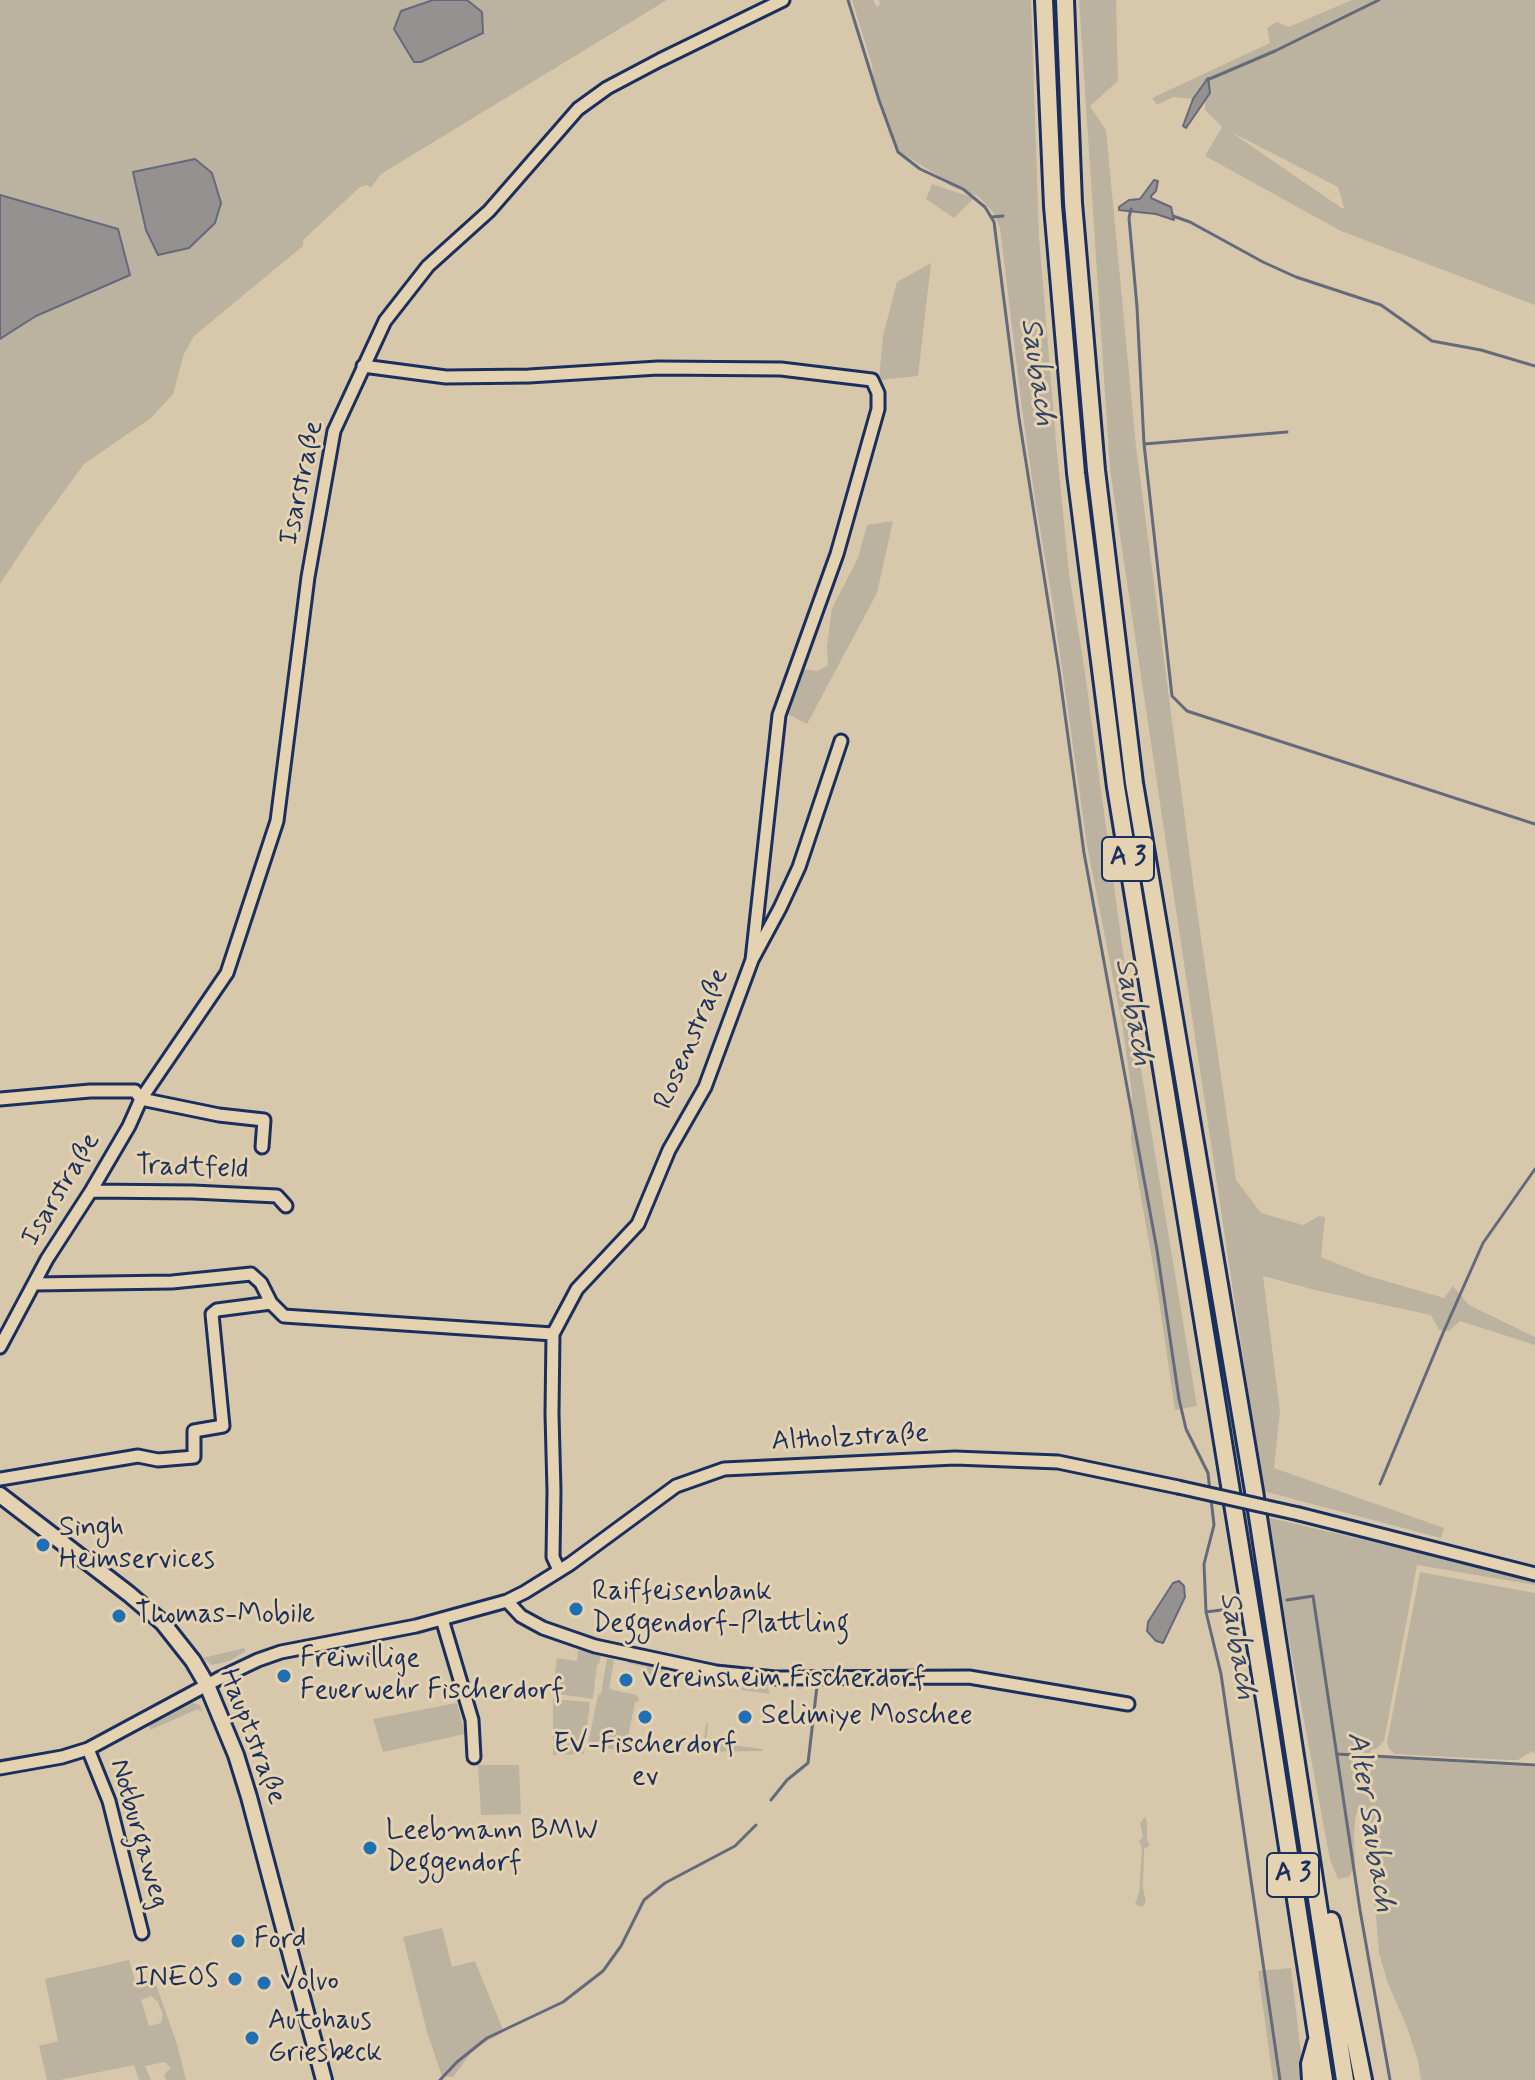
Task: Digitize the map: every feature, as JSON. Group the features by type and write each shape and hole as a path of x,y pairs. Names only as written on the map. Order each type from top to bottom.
{"highway":[{"name":"A 3","path":"1044,0 1053,206 1076,473 1116,787 1324,2080"},
{"name":"A 3","path":"1065,0 1073,203 1094,454 1134,783 1254,1491 1345,2080"},
{"name":"A 3","path":"1311,1859 1325,1892 1363,2080"},
{"name":"A 3","path":"1311,2080 1310,2064 1318,2038"}],"main road":[{"name":"Hauptstraße","path":"0,1495 163,1623 193,1661 207,1685 236,1755 249,1797 324,2080"}],"street":[{"name":"Isarstraße","path":"0,1347 47,1259 129,1126 141,1099 227,973 277,821 308,577 334,431 385,321 428,266 489,211 578,109 607,88 783,0"},
{"path":"363,366 446,377 529,376 658,368 781,369 872,380 878,393 878,409 837,554 779,715 752,960"},
{"name":"Rosenstraße","path":"559,1570 553,1557 553,1334 577,1289 638,1224 669,1150 705,1087 752,960 799,867 841,741"},
{"path":"0,1099 90,1091 135,1091 141,1099 219,1115 264,1120 262,1147"},
{"name":"Tradtfeld","path":"91,1191 277,1196 286,1206"},
{"path":"34,1284 172,1282 251,1274 284,1316 553,1334"},
{"path":"0,1479 138,1456 158,1460 194,1457 194,1431 223,1426 212,1314 217,1310 271,1303"},
{"name":"Altholzstraße","path":"0,1768 88,1749 252,1662 281,1652 416,1626 507,1601 559,1570 676,1486 724,1469 955,1458 1058,1462 1299,1514 1535,1574"},
{"path":"507,1601 521,1616 543,1628 595,1646 716,1672 775,1678 969,1677 1128,1704"},
{"path":"442,1619 472,1720 474,1757"},
{"name":"Notburgaweg","path":"88,1749 109,1801 142,1933"}],"shaded area":[{"path":"0,0 433,0 401,11 414,62 483,33 482,12 467,0 667,0 381,174 371,188 367,185 360,187 303,240 303,246 194,336 184,354 173,394 151,418 84,464 0,584"},
{"path":"433,0 467,0 482,12 483,33 421,62 414,62 394,29 401,11"},
{"path":"852,0 873,0 877,7 879,0 1031,0 1039,237 1069,573 1130,1003 1197,1406 1175,1410 1131,1140 1132,1093 1122,1024 1087,845 1036,506 1000,228 993,212 978,196 950,186 901,153 889,134"},
{"path":"1079,0 1116,0 1118,81 1090,106 1106,130 1136,446 1236,1180 1261,1213 1303,1225 1319,1216 1325,1217 1321,1257 1365,1275 1444,1298 1453,1286 1469,1305 1535,1337 1535,1345 1460,1321 1449,1331 1439,1330 1431,1315 1263,1276 1280,1411 1274,1468 1444,1528 1441,1538 1263,1491 1110,469"},
{"path":"1352,0 1535,0 1535,305 1341,231 1205,156 1222,127 1205,110 1210,93 1208,79 1193,99 1173,97 1157,105 1152,98 1270,43 1267,28 1277,22 1289,27","holes":["1231,132 1338,187 1343,209"]},
{"path":"1208,78 1210,93 1186,128 1183,126 1193,99"},
{"path":"195,159 212,173 221,203 215,223 189,248 158,255 146,230 133,172"},
{"path":"1154,180 1158,181 1151,198 1171,207 1174,220 1156,214 1119,210 1129,200 1140,199"},
{"path":"932,184 974,198 954,218 926,199"},
{"path":"0,195 118,229 130,275 36,316 0,339"},
{"path":"931,263 918,376 879,380 883,336 897,282"},
{"path":"893,521 877,593 807,724 786,713 802,669 818,671 828,665 832,608 858,558 867,525"},
{"path":"1266,1517 1535,1580 1535,1585 1417,1565 1384,1741 1371,1750 1370,1757 1535,1767 1535,2080 1421,2080 1407,2027 1387,1981 1379,1953 1363,1833 1364,1806 1356,1814 1355,1865 1349,1877 1338,1879 1330,1860"},
{"path":"1420,1572 1535,1593 1535,1755 1533,1751 1518,1760 1508,1760 1395,1754 1389,1749 1387,1742"},
{"path":"1179,1581 1184,1586 1185,1597 1163,1643 1156,1641 1147,1631 1148,1622 1173,1583"},
{"path":"244,1648 246,1651 229,1661 212,1665 203,1658"},
{"path":"578,1650 601,1656 597,1664 593,1699 552,1693 557,1658 577,1661"},
{"path":"607,1658 614,1660 609,1689 639,1698 635,1702 625,1752 588,1744"},
{"path":"628,1661 671,1669 669,1684 662,1684 663,1677 647,1674 647,1667"},
{"path":"737,1682 767,1685 770,1694 736,1689"},
{"path":"553,1699 590,1702 584,1754 553,1755"},
{"path":"193,1703 200,1705 201,1712 198,1709 150,1730 149,1723"},
{"path":"457,1703 465,1734 383,1752 373,1719"},
{"path":"706,1723 706,1745 715,1746 717,1743 762,1751 696,1752 696,1749 703,1749"},
{"path":"478,1765 519,1765 521,1814 481,1815"},
{"path":"1145,1817 1150,1845 1144,1849 1143,1888 1146,1902 1142,1907 1135,1904 1139,1893 1142,1849 1139,1841 1143,1837 1140,1823"},
{"path":"442,1928 452,1967 475,1961 504,2032 475,2048 453,2077 442,2076 427,2032 403,1937"},
{"path":"129,1960 135,1981 154,1979 186,2080 166,2080 164,2074 171,2068 165,2062 145,2066 151,2080 139,2080 134,2065 47,2080 39,2046 58,2041 45,1979","holes":["151,1996 158,2002 163,2015 161,2023 149,2026 141,2000"]},
{"path":"1291,1968 1304,2080 1273,2080 1258,1971"}],"waterway":[{"name":"Saubach","path":"848,0 898,152 920,169 963,189 985,207 994,222 1019,418 1084,853 1157,1250 1179,1399 1186,1429 1208,1473 1210,1492"},
{"path":"1207,80 1379,0"},
{"path":"1131,209 1129,218 1144,444 1172,696 1187,711 1535,824"},
{"path":"992,217 1003,216"},
{"path":"1173,216 1296,277 1381,305 1432,341 1481,350 1535,366"},
{"path":"1144,444 1287,432"},
{"path":"1380,1484 1483,1243 1535,1169"},
{"name":"Saubach","path":"1211,1499 1214,1525 1204,1564 1206,1612 1221,1674 1280,2080"},
{"name":"Alter Saubach","path":"1287,1600 1313,1596 1360,1910 1390,2080"},
{"path":"1206,1612 1229,1609"},
{"path":"771,1800 787,1780 808,1763 817,1686"},
{"path":"1337,1754 1535,1765"},
{"path":"440,2080 487,2038 563,2002 603,1971 621,1946 644,1900 665,1883 735,1846 756,1825"}],"place":[{"name":"Singh Heimservices","path":"43,1545"},
{"name":"Raiffeisenbank Deggendorf-Plattling","path":"576,1609"},
{"name":"Thomas-Mobile","path":"119,1616"},
{"name":"Freiwillige Feuerwehr Fischerdorf","path":"284,1676"},
{"name":"Vereinsheim Fischerdorf","path":"626,1680"},
{"name":"EV-Fischerdorf ev","path":"645,1717"},
{"name":"Selimiye Moschee","path":"745,1717"},
{"name":"Leebmann BMW Deggendorf","path":"370,1848"},
{"name":"Ford","path":"238,1941"},
{"name":"INEOS","path":"235,1979"},
{"name":"Volvo","path":"264,1983"},
{"name":"Autohaus Griesbeck","path":"252,2038"}]}
